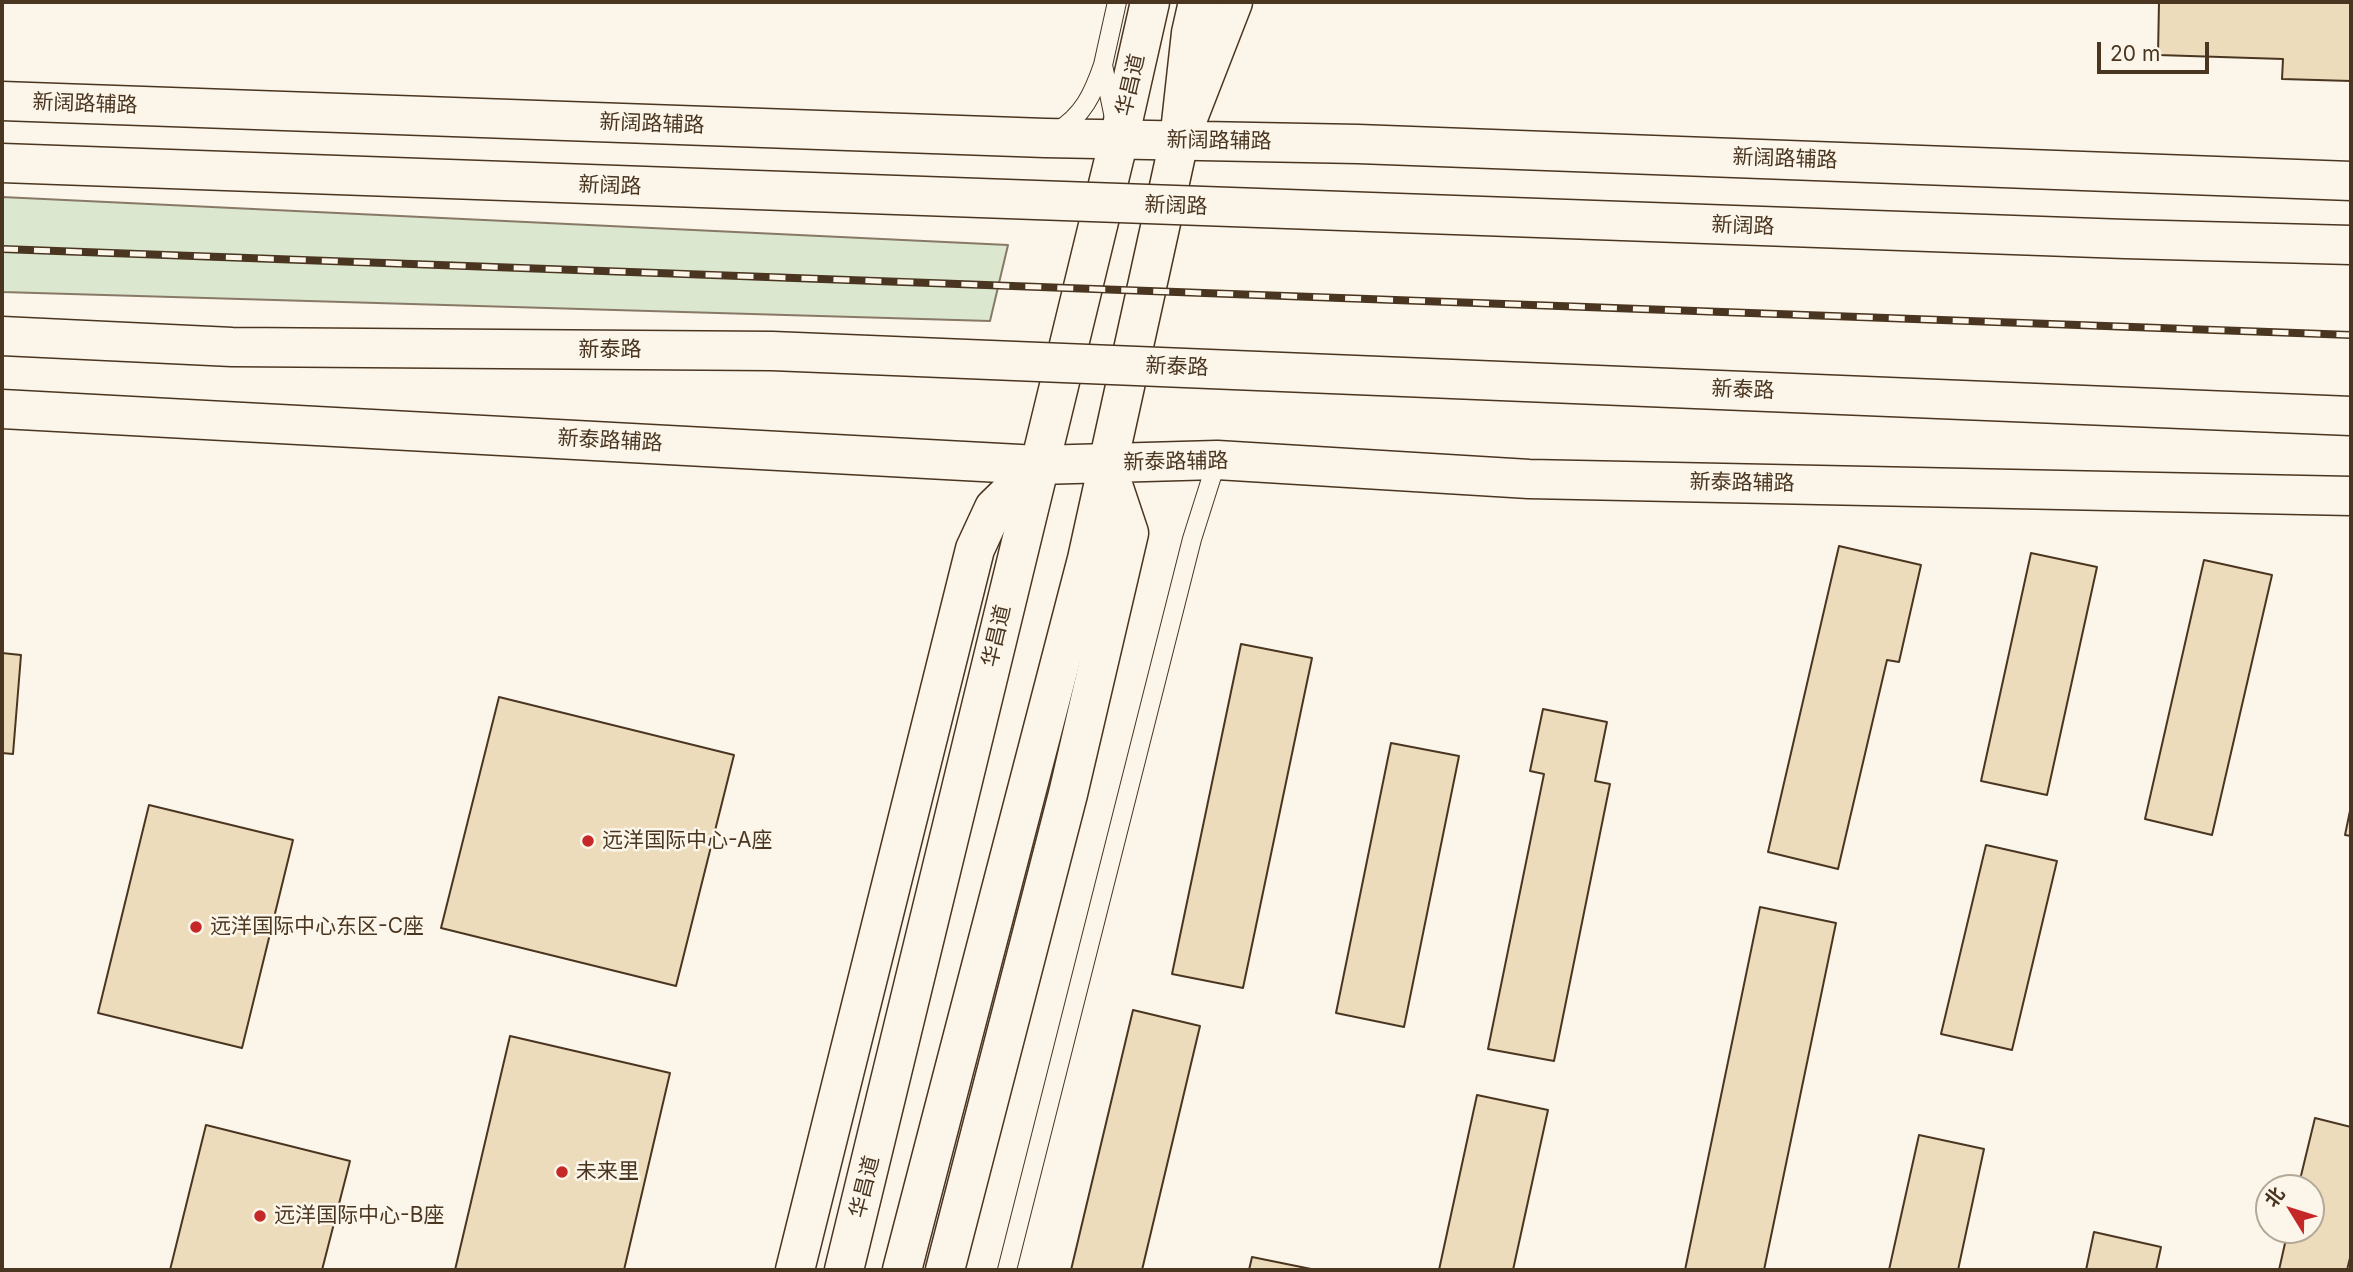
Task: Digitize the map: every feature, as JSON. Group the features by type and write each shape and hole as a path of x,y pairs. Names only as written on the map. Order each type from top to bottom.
{"main road":[{"name":"华昌道","path":"844,1270 1150,2"},
{"path":"902,1270 1087,559 1179,141 1191,33 1198,2"},
{"path":"1179,141 1233,2"},
{"name":"新阔路辅路","path":"2,101 1045,138 1358,144 2351,181"},
{"name":"新阔路","path":"2,163 2111,239 2351,245"},
{"name":"新泰路","path":"2,336 232,346 772,351 2351,416"},
{"name":"新泰路辅路","path":"2,409 1038,465 1217,460 1530,479 2351,496"},
{"path":"945,1270 1068,794 1129,533 1106,464"},
{"path":"795,1270 975,549 993,508 1038,465"}],"lane":[{"path":"1045,138 1079,115 1089,101 1103,65 1117,2"},
{"path":"1103,65 1119,139"},
{"path":"1007,1270 1189,553 1217,460"}],"green space":[{"path":"2,197 1008,245 990,321 2,292"}],"building":[{"path":"2159,2 2351,2 2351,81 2282,79 2283,59 2158,55"},
{"path":"1839,546 1921,565 1899,662 1887,660 1838,869 1768,852"},
{"path":"2031,553 2097,567 2047,795 1981,781"},
{"path":"2204,560 2272,575 2212,835 2145,819"},
{"path":"1241,644 1312,658 1243,988 1172,974"},
{"path":"2,653 21,655 13,754 2,753"},
{"name":"远洋国际中心-A座","path":"499,697 734,755 676,986 441,928"},
{"path":"1543,709 1607,722 1595,781 1610,784 1554,1061 1488,1049 1544,774 1530,771"},
{"path":"1391,743 1459,756 1404,1027 1336,1013"},
{"name":"远洋国际中心东区-C座","path":"149,805 293,840 242,1048 98,1013"},
{"path":"2351,806 2351,836 2345,835"},
{"path":"1986,845 2057,861 2012,1050 1941,1034"},
{"path":"1760,907 1836,923 1764,1270 1685,1270"},
{"path":"1133,1010 1200,1026 1142,1270 1071,1270"},
{"name":"未来里","path":"510,1036 670,1073 624,1270 455,1270"},
{"path":"1477,1095 1548,1110 1513,1270 1439,1270"},
{"path":"2315,1118 2351,1127 2351,1254 2347,1270 2279,1270 2285,1244 2325,1244 2325,1174 2301,1174"},
{"name":"远洋国际中心-B座","path":"206,1125 350,1161 322,1270 170,1270"},
{"path":"1919,1135 1984,1149 1958,1270 1889,1270"},
{"path":"2094,1232 2161,1247 2156,1270 2086,1270"},
{"path":"1252,1257 1316,1270 1249,1270"}],"railway":[{"path":"2,249 2351,335"}],"place":[{"name":"远洋国际中心-A座","path":"588,841"},
{"name":"远洋国际中心东区-C座","path":"196,927"},
{"name":"未来里","path":"562,1172"},
{"name":"远洋国际中心-B座","path":"260,1216"}]}
